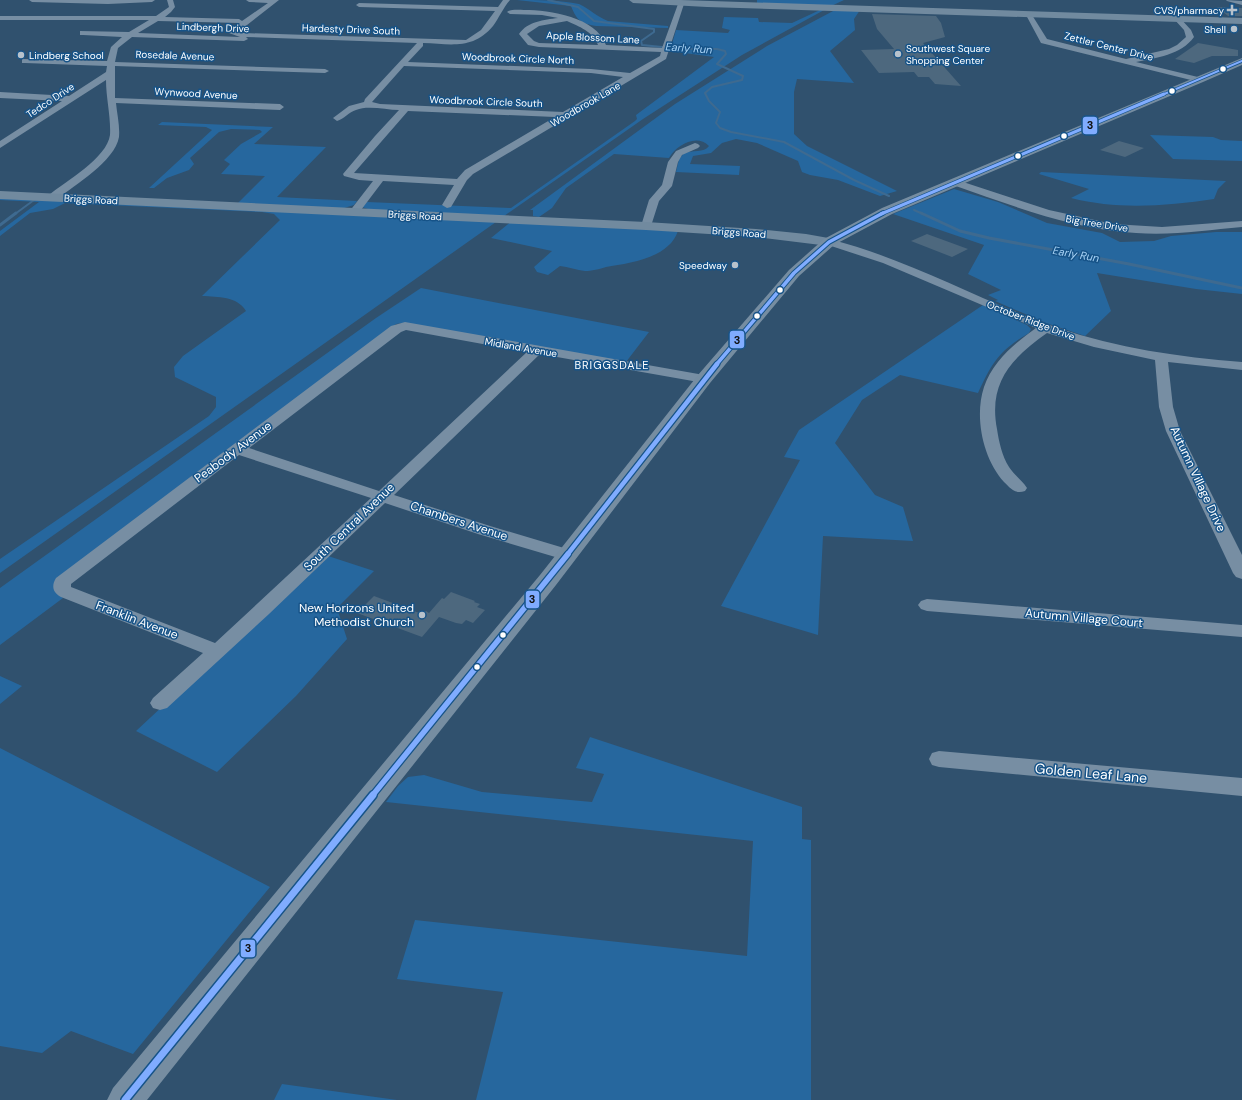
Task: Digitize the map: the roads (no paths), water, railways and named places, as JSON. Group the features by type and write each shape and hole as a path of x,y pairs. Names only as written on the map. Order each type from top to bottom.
{"main road":[{"path":"125,1100 568,555 704,379 794,273 830,242 887,211 957,183 1242,61"}],"street":[{"path":"32,0 108,2 152,0"},
{"path":"53,197 103,156 112,143 115,130 111,100 111,57 116,46 171,8 170,0"},
{"path":"249,0 268,1"},
{"name":"Hardesty Drive South","path":"276,0 233,33 266,36 469,42 477,38 495,17 499,9"},
{"path":"359,5 499,9 500,6 507,0"},
{"path":"633,0 681,4 753,3 1029,15 1242,21"},
{"path":"1229,0 1242,3"},
{"name":"Woodbrook Lane","path":"447,205 460,182 477,166 663,57 681,4"},
{"path":"510,12 546,13 557,15 592,32 599,37 602,46"},
{"name":"Zettler Center Drive","path":"1029,15 1044,41 1199,80"},
{"path":"0,18 239,21"},
{"name":"Apple Blossom Lane","path":"566,19 536,25 525,30 523,34 531,43 539,45 666,49"},
{"path":"1127,62 1172,50 1188,42 1190,37 1187,30 1178,19"},
{"name":"Lindbergh Drive","path":"83,33 343,42"},
{"path":"338,118 352,108 368,104 368,101 420,44"},
{"name":"Rosedale Avenue","path":"24,61 326,71"},
{"name":"Woodbrook Circle North","path":"403,64 591,71 632,76"},
{"name":"Tedco Drive","path":"0,145 111,73"},
{"path":"0,95 72,99"},
{"name":"Wynwood Avenue","path":"111,100 280,107"},
{"name":"Woodbrook Circle South","path":"368,104 380,107 565,115"},
{"path":"406,108 348,173 354,177 460,182"},
{"path":"646,226 654,200 667,186 673,162 679,153 694,146"},
{"path":"354,212 380,178"},
{"name":"Big Tree Drive","path":"957,183 1046,214 1106,226 1135,230 1166,230 1242,224"},
{"name":"Briggs Road","path":"0,194 646,226 756,233 830,242"},
{"name":"October Ridge Drive","path":"830,242 898,264 1046,328 1108,348 1161,358 1242,366"},
{"name":"Peabody Avenue","path":"61,586 65,578 396,329 405,326 410,327"},
{"name":"Midland Avenue","path":"410,327 704,379"},
{"path":"1019,488 1007,477 996,459 988,428 987,406 995,376 1003,364 1013,352 1046,328"},
{"name":"South Central Avenue","path":"160,703 537,350"},
{"name":"Autumn Village Drive","path":"1161,358 1166,407 1173,431 1242,573"},
{"name":"Chambers Avenue","path":"236,449 568,555"},
{"name":"Franklin Avenue","path":"61,586 62,590 67,593 217,651"},
{"name":"Autumn Village Court","path":"926,605 1242,631"},
{"name":"Golden Leaf Lane","path":"939,759 1242,787"}],"waterway":[{"name":"Early Run","path":"548,0 578,7 594,21 654,29 654,32 641,41 642,45 682,49 717,49 725,51 726,54 717,64 743,76 742,80 712,87 705,93 709,101 720,112 716,123 720,128 731,132 784,142 854,180 889,196"},
{"path":"15,214 34,200"},
{"name":"Early Run","path":"914,210 923,214"},
{"path":"0,225 16,213"},
{"name":"Early Run","path":"921,213 960,231 989,238 1129,264 1242,288"}],"place":[{"name":"CVS/pharmacy","path":"1232,10"},
{"name":"Shell","path":"1234,29"},
{"name":"Southwest Square Shopping Center","path":"898,54"},
{"name":"Lindberg School","path":"21,55"},
{"name":"Speedway","path":"735,265"},
{"name":"New Horizons United Methodist Church","path":"422,615"}],"district":[{"name":"BRIGGSDALE","path":"612,365"}]}
